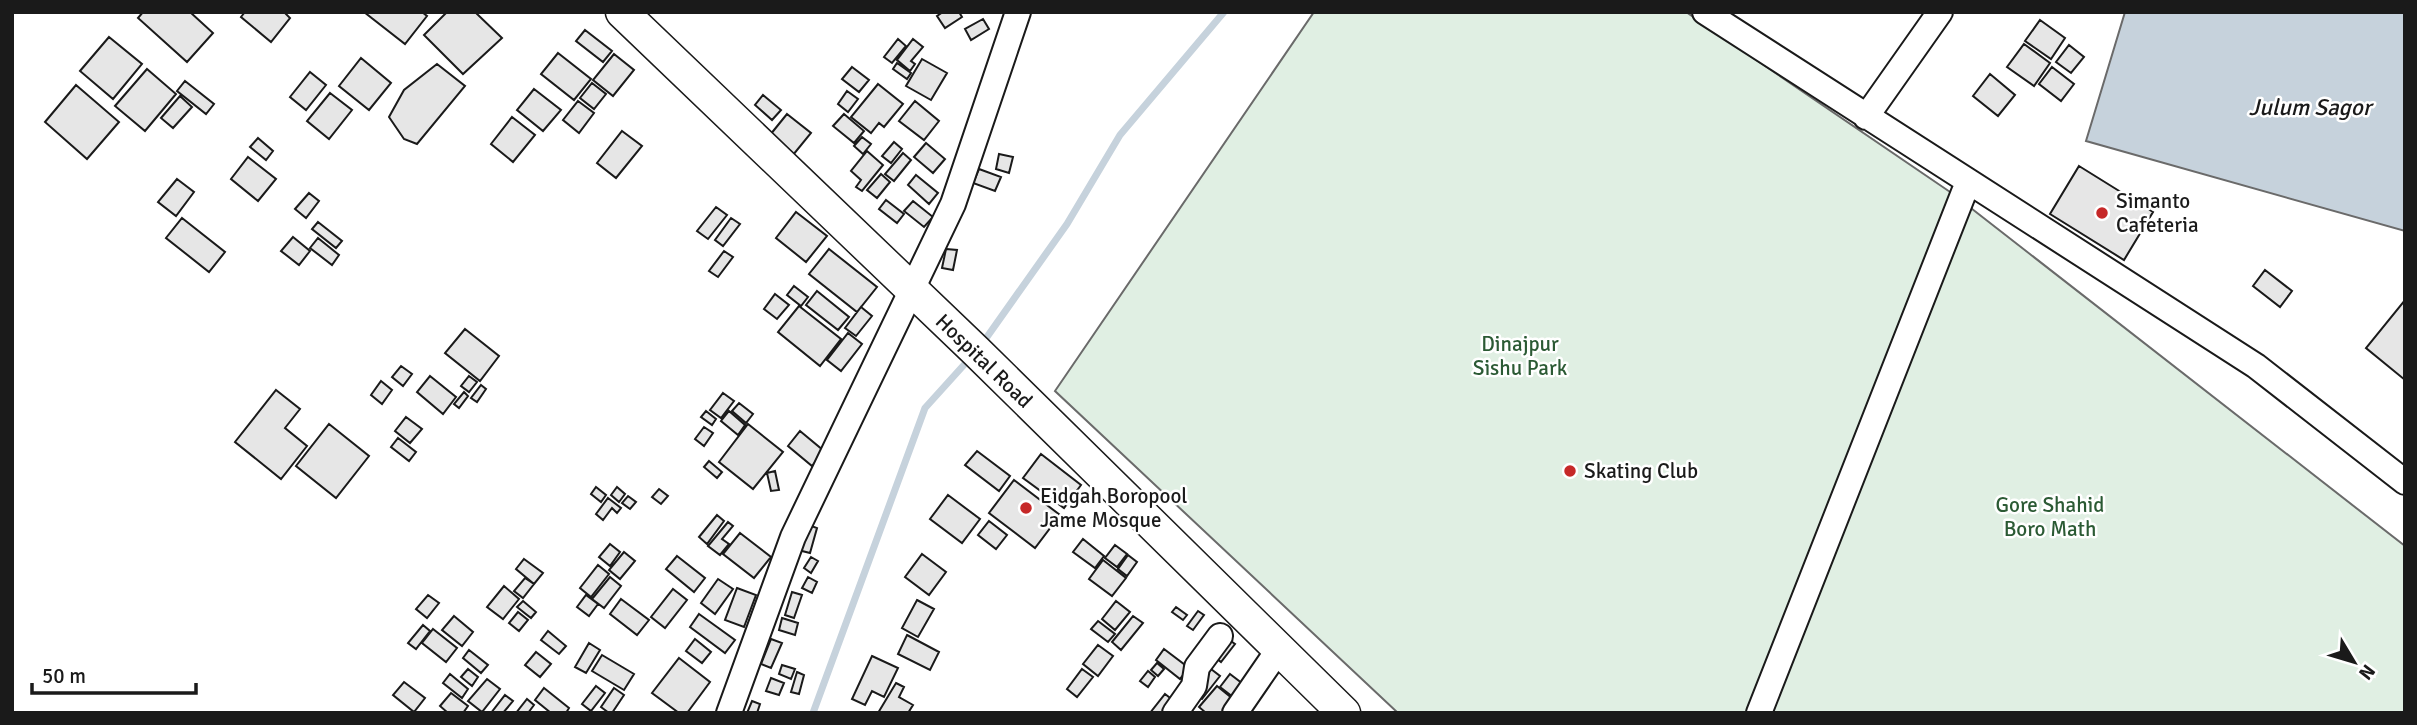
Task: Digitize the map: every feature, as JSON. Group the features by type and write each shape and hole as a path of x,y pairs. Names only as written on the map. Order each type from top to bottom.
{"main road":[{"name":"Hospital Road","path":"622,12 956,332 1344,713"}],"street":[{"path":"729,713 793,537 953,204 1018,12"},
{"path":"1705,12 2256,366 2405,482"},
{"path":"1866,117 1940,12"},
{"path":"1759,713 1968,182"},
{"path":"1175,713 1194,686 1197,667 1220,636"},
{"path":"1235,713 1279,649"}],"green space":[{"name":"Dinajpur Sishu Park","path":"1314,12 1686,12 1956,196 1746,713 1398,713 1055,391"},
{"name":"Gore Shahid Boro Math","path":"1958,198 2405,546 2405,713 1770,713"}],"water":[{"name":"Julum Sagor","path":"2125,12 2405,12 2405,231 2086,141"}],"building":[{"path":"143,12 190,12 213,33 187,62 138,18"},
{"path":"245,12 284,12 290,18 271,42 241,17"},
{"path":"364,12 422,12 427,16 405,44"},
{"path":"447,12 475,12 502,38 463,74 424,35"},
{"path":"943,12 959,12 962,17 945,28 937,16"},
{"path":"983,19 989,29 971,40 965,29"},
{"path":"2040,20 2065,38 2051,59 2025,41"},
{"path":"585,30 612,51 603,62 576,41"},
{"path":"109,37 142,64 113,99 80,71"},
{"path":"898,39 906,46 892,63 884,57"},
{"path":"913,39 923,47 911,61 915,64 910,71 897,60"},
{"path":"2024,44 2050,63 2034,86 2007,67"},
{"path":"2069,45 2084,57 2071,73 2056,62"},
{"path":"558,53 591,79 574,100 541,74"},
{"path":"614,54 634,70 613,96 593,80"},
{"path":"361,58 391,83 369,110 339,86"},
{"path":"922,59 947,73 931,100 906,86"},
{"path":"897,63 911,73 907,79 893,69"},
{"path":"437,64 465,86 417,144 404,139 389,117 404,90"},
{"path":"852,67 869,80 859,92 842,79"},
{"path":"2052,67 2074,84 2061,101 2039,84"},
{"path":"147,69 176,94 145,131 115,106"},
{"path":"310,72 326,85 306,110 290,97"},
{"path":"1990,74 2015,95 1998,116 1973,96"},
{"path":"185,81 214,104 206,114 177,91"},
{"path":"592,83 606,94 594,109 580,98"},
{"path":"878,84 903,104 884,127 879,123 871,133 851,117"},
{"path":"76,85 119,122 87,159 45,122"},
{"path":"534,89 561,110 543,131 517,110"},
{"path":"847,91 858,99 848,112 838,104"},
{"path":"330,93 352,110 329,139 307,121"},
{"path":"763,95 781,110 772,120 755,105"},
{"path":"180,96 192,107 173,128 161,118"},
{"path":"578,101 594,113 579,133 563,120"},
{"path":"915,101 939,121 924,140 899,121"},
{"path":"787,114 811,133 793,155 770,135"},
{"path":"844,114 864,131 854,143 833,126"},
{"path":"512,117 535,135 513,162 491,144"},
{"path":"622,131 642,146 616,178 597,163"},
{"path":"862,137 871,144 863,154 854,146"},
{"path":"258,138 273,151 266,160 250,147"},
{"path":"894,142 902,149 891,163 882,156"},
{"path":"926,143 945,159 933,173 914,157"},
{"path":"867,151 883,165 862,191 856,187 861,180 851,171"},
{"path":"903,153 911,160 894,181 885,174"},
{"path":"999,154 1013,157 1009,173 996,169"},
{"path":"248,157 276,179 258,201 231,179"},
{"name":"Simanto Cafeteria","path":"2079,166 2153,212 2124,260 2050,214"},
{"path":"979,169 1001,177 995,191 973,183"},
{"path":"881,174 890,182 877,198 867,190"},
{"path":"916,175 938,193 929,204 908,185"},
{"path":"177,179 194,192 176,216 158,202"},
{"path":"309,193 319,201 306,218 295,209"},
{"path":"886,200 904,214 897,223 879,209"},
{"path":"913,201 933,217 924,227 904,211"},
{"path":"716,207 727,215 708,239 697,231"},
{"path":"796,212 827,236 806,262 776,238"},
{"path":"182,218 225,252 209,272 166,238"},
{"path":"731,218 740,224 723,246 715,240"},
{"path":"318,222 342,241 336,248 312,229"},
{"path":"293,237 310,251 299,265 281,251"},
{"path":"318,238 339,255 332,265 310,248"},
{"path":"829,249 877,287 857,312 809,274"},
{"path":"946,249 957,250 953,270 942,268"},
{"path":"724,251 733,257 718,277 709,271"},
{"path":"2265,270 2292,291 2280,307 2253,286"},
{"path":"794,286 808,297 801,306 787,295"},
{"path":"817,291 849,317 838,330 806,305"},
{"path":"775,294 789,305 777,319 764,309"},
{"path":"2405,300 2405,380 2366,348"},
{"path":"799,306 841,339 820,366 778,332"},
{"path":"861,307 872,316 856,336 845,328"},
{"path":"465,329 499,356 480,381 445,353"},
{"path":"848,333 862,344 841,371 827,360"},
{"path":"401,366 412,374 403,386 392,377"},
{"path":"430,376 456,397 443,414 417,392"},
{"path":"469,376 477,382 469,392 461,386"},
{"path":"381,381 392,390 382,404 371,395"},
{"path":"481,385 486,389 477,402 471,398"},
{"path":"276,390 300,409 285,428 307,446 281,479 235,442"},
{"path":"464,392 468,396 459,408 454,404"},
{"path":"723,393 734,401 721,418 710,410"},
{"path":"739,403 753,414 746,423 732,411"},
{"path":"706,411 716,419 712,425 701,417"},
{"path":"729,411 745,425 738,435 721,421"},
{"path":"406,417 422,429 410,443 395,431"},
{"path":"329,424 369,456 336,498 296,466"},
{"path":"748,424 783,452 753,489 719,462"},
{"path":"704,427 713,433 704,446 695,439"},
{"path":"800,431 824,451 812,466 788,446"},
{"path":"398,438 416,452 409,461 391,447"},
{"path":"977,451 1010,476 999,491 965,465"},
{"path":"1041,454 1081,485 1064,508 1023,478"},
{"path":"709,461 722,472 717,478 704,467"},
{"path":"775,471 779,490 771,491 767,473"},
{"path":"1014,480 1060,515 1035,548 989,513"},
{"path":"596,487 606,495 601,502 591,494"},
{"path":"617,487 625,494 619,502 611,495"},
{"path":"659,489 668,496 661,504 652,497"},
{"path":"948,495 980,519 962,543 930,519"},
{"path":"628,496 636,502 630,509 622,503"},
{"path":"608,498 621,508 617,513 612,508 603,520 596,514"},
{"path":"717,515 724,521 707,544 699,537"},
{"path":"989,521 1007,535 996,549 978,535"},
{"path":"728,522 733,526 722,539 729,544 720,555 708,546"},
{"path":"806,524 817,528 810,553 798,550"},
{"path":"740,533 771,557 754,578 723,554"},
{"path":"1083,539 1104,556 1095,568 1073,552"},
{"path":"610,544 620,552 610,566 599,557"},
{"path":"1115,545 1127,554 1117,567 1105,558"},
{"path":"624,552 635,561 620,579 609,570"},
{"path":"922,554 946,572 929,595 905,577"},
{"path":"1128,555 1137,562 1127,576 1118,569"},
{"path":"677,556 705,578 694,592 666,569"},
{"path":"811,557 818,561 811,573 804,568"},
{"path":"524,559 543,573 534,584 516,569"},
{"path":"1103,560 1126,578 1112,596 1089,579"},
{"path":"598,565 609,574 591,597 580,588"},
{"path":"610,577 621,586 604,608 592,599"},
{"path":"808,577 817,582 812,593 802,588"},
{"path":"525,578 534,584 523,598 514,591"},
{"path":"718,579 733,589 715,614 701,603"},
{"path":"504,586 519,599 503,619 487,607"},
{"path":"737,588 756,595 744,627 725,620"},
{"path":"673,589 687,600 665,628 651,617"},
{"path":"792,592 802,595 794,618 785,615"},
{"path":"428,595 439,603 427,618 416,609"},
{"path":"586,595 598,604 589,616 577,607"},
{"path":"621,599 649,620 637,635 610,614"},
{"path":"917,600 934,609 918,637 902,628"},
{"path":"523,601 536,612 531,618 517,607"},
{"path":"1116,601 1130,612 1115,630 1102,619"},
{"path":"1176,607 1187,615 1183,620 1172,612"},
{"path":"1198,611 1204,615 1193,630 1187,626"},
{"path":"518,612 528,620 519,631 509,623"},
{"path":"699,614 735,640 725,653 690,627"},
{"path":"454,616 473,632 462,646 442,630"},
{"path":"1133,616 1143,623 1121,650 1112,642"},
{"path":"782,618 798,623 795,635 779,630"},
{"path":"1098,621 1115,634 1108,642 1091,629"},
{"path":"423,625 430,631 416,649 408,643"},
{"path":"433,629 457,648 446,662 422,643"},
{"path":"548,631 566,646 559,654 541,640"},
{"path":"907,635 939,652 930,670 898,654"},
{"path":"1225,637 1235,644 1221,662 1211,654"},
{"path":"695,639 711,652 702,663 686,651"},
{"path":"771,639 782,643 771,668 761,664"},
{"path":"589,643 600,650 586,673 575,667"},
{"path":"1098,645 1113,656 1098,676 1083,664"},
{"path":"1164,649 1189,668 1180,679 1156,660"},
{"path":"469,650 488,665 481,673 463,658"},
{"path":"536,652 551,664 540,677 525,665"},
{"path":"602,655 634,674 624,690 592,671"},
{"path":"872,656 898,668 884,697 872,691 865,705 852,699"},
{"path":"679,658 710,682 687,713 679,713 652,693"},
{"path":"1157,663 1164,669 1158,676 1151,670"},
{"path":"782,665 795,669 791,679 779,674"},
{"path":"468,669 478,677 472,686 461,677"},
{"path":"1082,669 1093,677 1077,697 1067,689"},
{"path":"1211,669 1220,676 1202,699 1192,692"},
{"path":"1148,671 1155,677 1148,687 1140,681"},
{"path":"797,672 804,675 799,694 791,692"},
{"path":"450,674 468,689 462,698 443,683"},
{"path":"1230,674 1243,684 1233,697 1220,687"},
{"path":"771,678 784,683 779,695 766,691"},
{"path":"487,679 500,689 482,712 468,701"},
{"path":"404,682 425,698 414,712 393,695"},
{"path":"896,683 904,687 899,697 913,705 908,713 878,713"},
{"path":"596,686 605,693 591,711 582,704"},
{"path":"1217,686 1233,699 1222,713 1206,713 1199,707"},
{"path":"544,688 569,708 566,713 551,713 535,700"},
{"path":"614,688 624,695 612,713 609,713 601,707"},
{"path":"451,693 468,706 463,713 448,713 440,706"},
{"path":"1165,694 1178,704 1172,713 1150,713"},
{"path":"505,695 513,701 503,713 491,713"},
{"path":"527,699 534,705 528,713 516,713"},
{"path":"752,701 760,704 757,713 747,713"}],"waterway":[{"path":"982,344 1067,224 1120,135 1224,12"},
{"path":"813,713 925,408 972,356"}],"place":[{"name":"Simanto Cafeteria","path":"2102,213"},
{"name":"Skating Club","path":"1570,471"},
{"name":"Eidgah Boropool Jame Mosque","path":"1026,508"}]}
